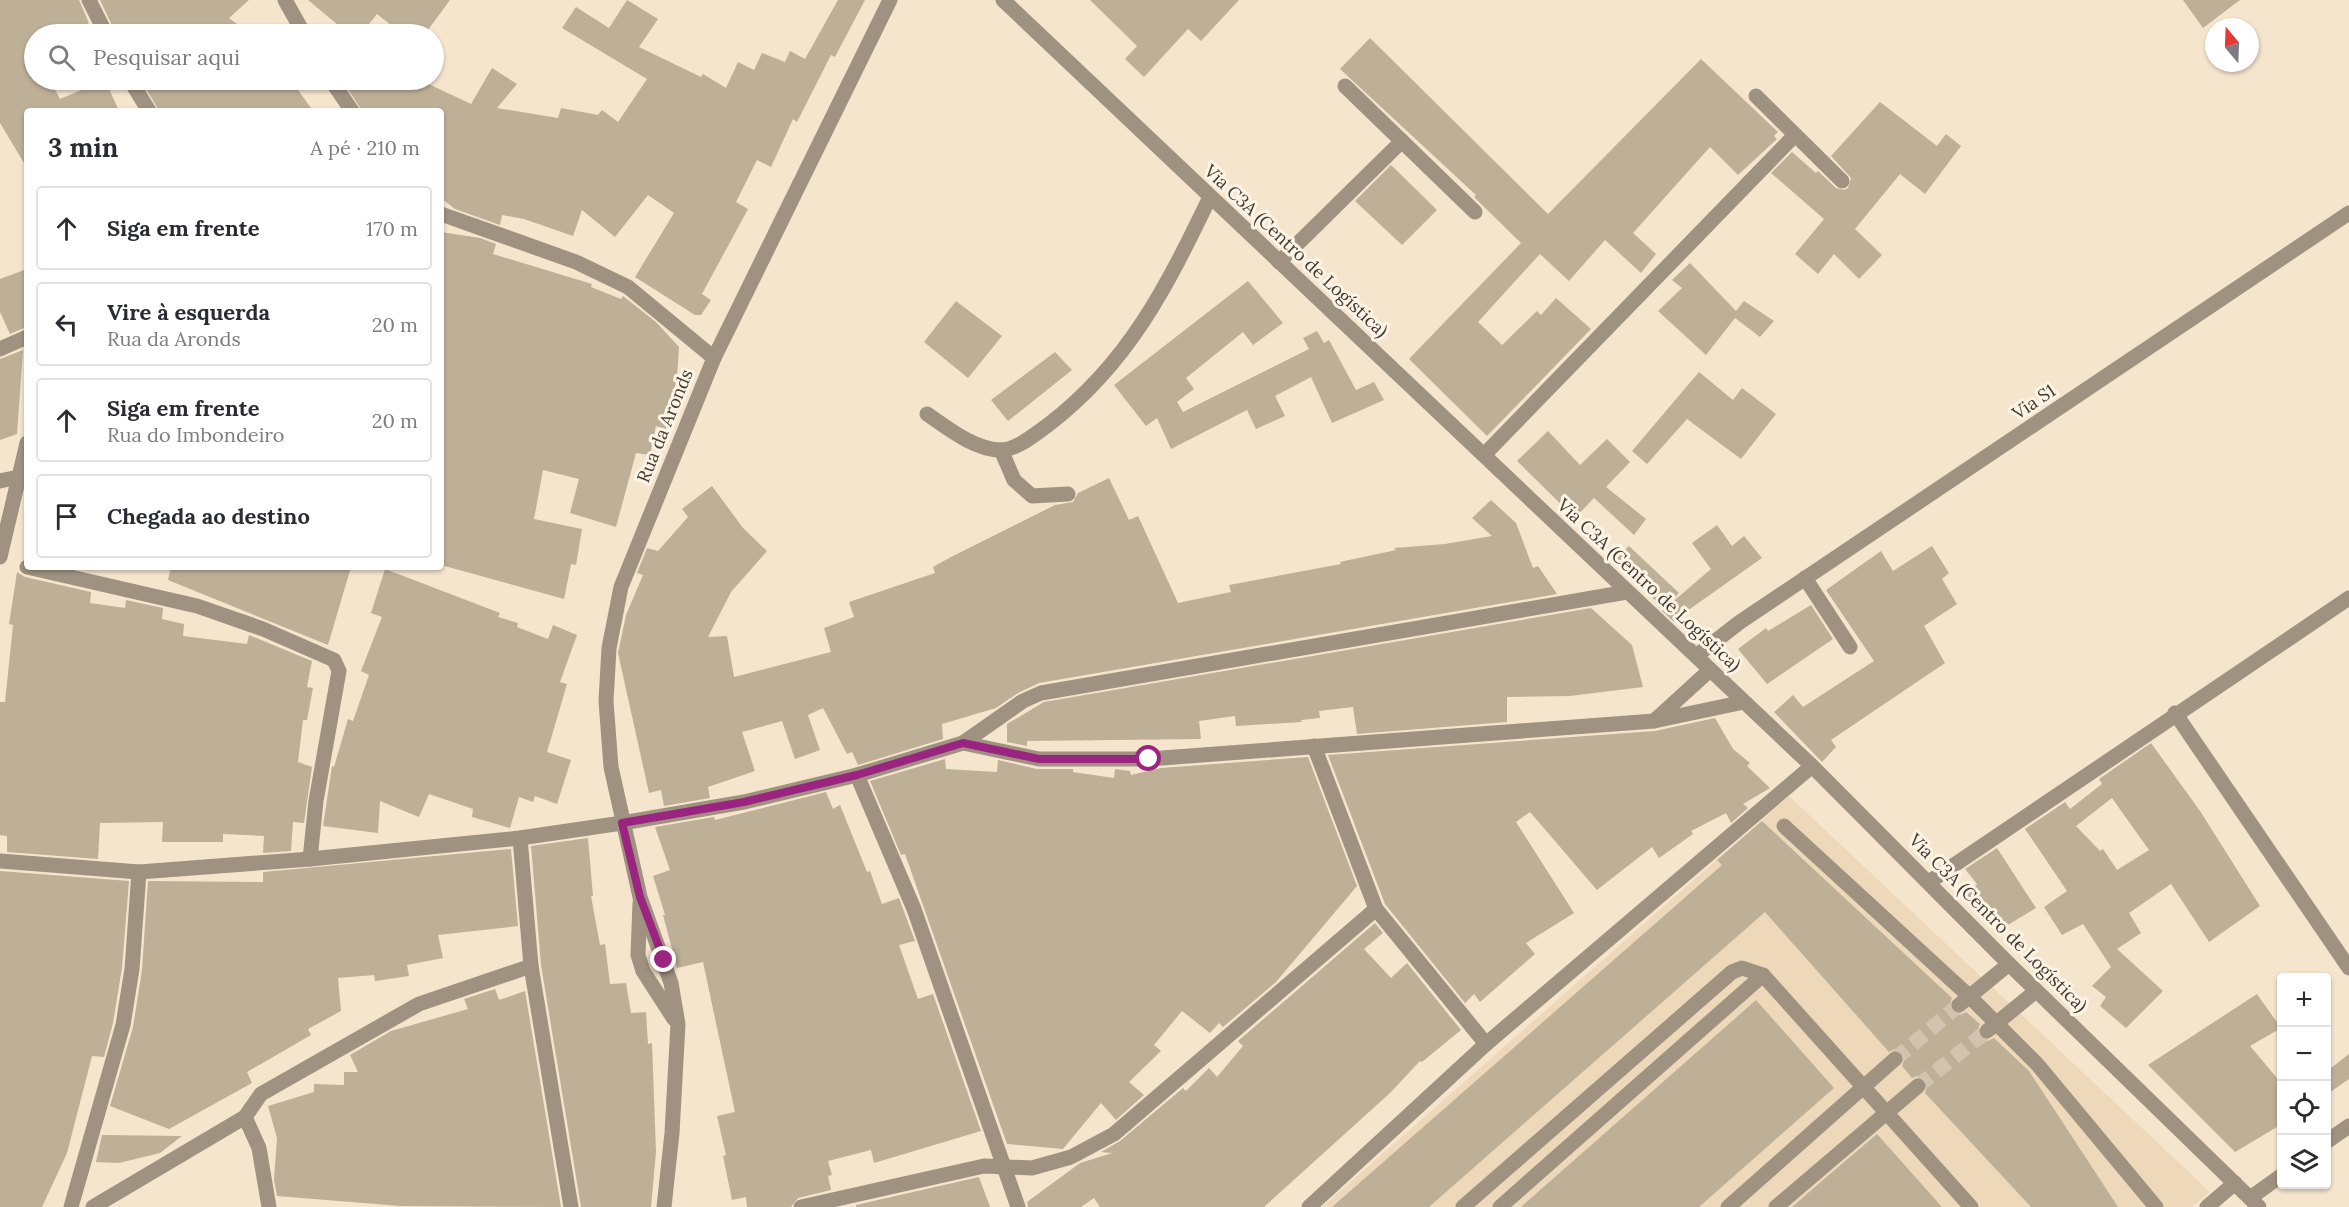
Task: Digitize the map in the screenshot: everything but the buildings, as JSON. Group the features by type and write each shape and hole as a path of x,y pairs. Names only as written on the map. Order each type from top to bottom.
{"street":[{"path":"89,0 101,24"},
{"path":"285,0 298,24"},
{"name":"Rua da Aronds","path":"640,897 611,767 606,701 609,648 621,587 714,358 890,0"},
{"name":"Via C3A (Centro de Logística)","path":"1003,0 1812,766 2008,964 2255,1202"},
{"path":"1346,86 1475,212"},
{"path":"136,90 147,108"},
{"path":"338,90 350,108"},
{"path":"1756,96 1842,181"},
{"path":"1484,455 1795,135"},
{"path":"1279,262 1402,141"},
{"path":"927,414 974,444 1001,450 1033,436 1078,401 1116,362 1169,282 1210,196"},
{"name":"Via S1","path":"1696,656 1740,622 2349,213"},
{"path":"444,215 576,262 628,287 714,358"},
{"path":"0,349 24,338"},
{"path":"1001,450 1014,480 1032,496 1068,494"},
{"path":"24,456 0,559 24,566"},
{"path":"0,481 19,477"},
{"path":"40,570 197,606 263,629 334,660 339,671 316,801 310,859"},
{"path":"1805,578 1850,647"},
{"path":"0,861 139,872 310,859 520,838 622,823 744,802 857,775 963,743 1023,701 1041,693 1628,592"},
{"path":"1929,882 2175,713 2349,598"},
{"path":"1654,721 1710,670"},
{"path":"963,743 1039,759 1149,759 1654,721 1744,702"},
{"path":"2175,713 2349,968"},
{"path":"1314,746 1376,909 1486,1044"},
{"path":"1309,1207 1486,1044 1812,766"},
{"path":"857,775 914,909 1018,1207"},
{"path":"1784,826 1991,1027 2037,1064 2156,1207"},
{"path":"520,838 531,966 571,1207"},
{"path":"71,1207 123,1024 132,969 139,872"},
{"path":"640,897 638,934 641,963 678,1024"},
{"path":"640,897 670,983 678,1024 672,1133 664,1207"},
{"path":"801,1207 845,1202 984,1166 1032,1168 1071,1157 1114,1134 1376,909"},
{"path":"1964,1000 2008,964"},
{"path":"93,1207 245,1117 261,1094 419,1004 531,966"},
{"path":"1463,1207 1732,972 1742,968 1763,975 1971,1207"},
{"path":"1500,1207 1763,975"},
{"path":"1991,1027 2036,991"},
{"path":"1728,1207 1895,1059"},
{"path":"1776,1207 1918,1086"},
{"path":"245,1117 259,1148 269,1207"},
{"path":"2331,1139 2349,1126"},
{"path":"2255,1202 2277,1180"},
{"path":"2207,1207 2235,1183"}],"shaded area":[{"path":"1789,796 2210,1192 2192,1207 1322,1207"}],"tunnel":[{"path":"1895,1059 1959,1005"},
{"path":"1918,1086 1987,1031"}],"route":[{"path":"664,960 640,897 622,823 744,802 857,775 963,743 1039,759 1149,759"}]}
